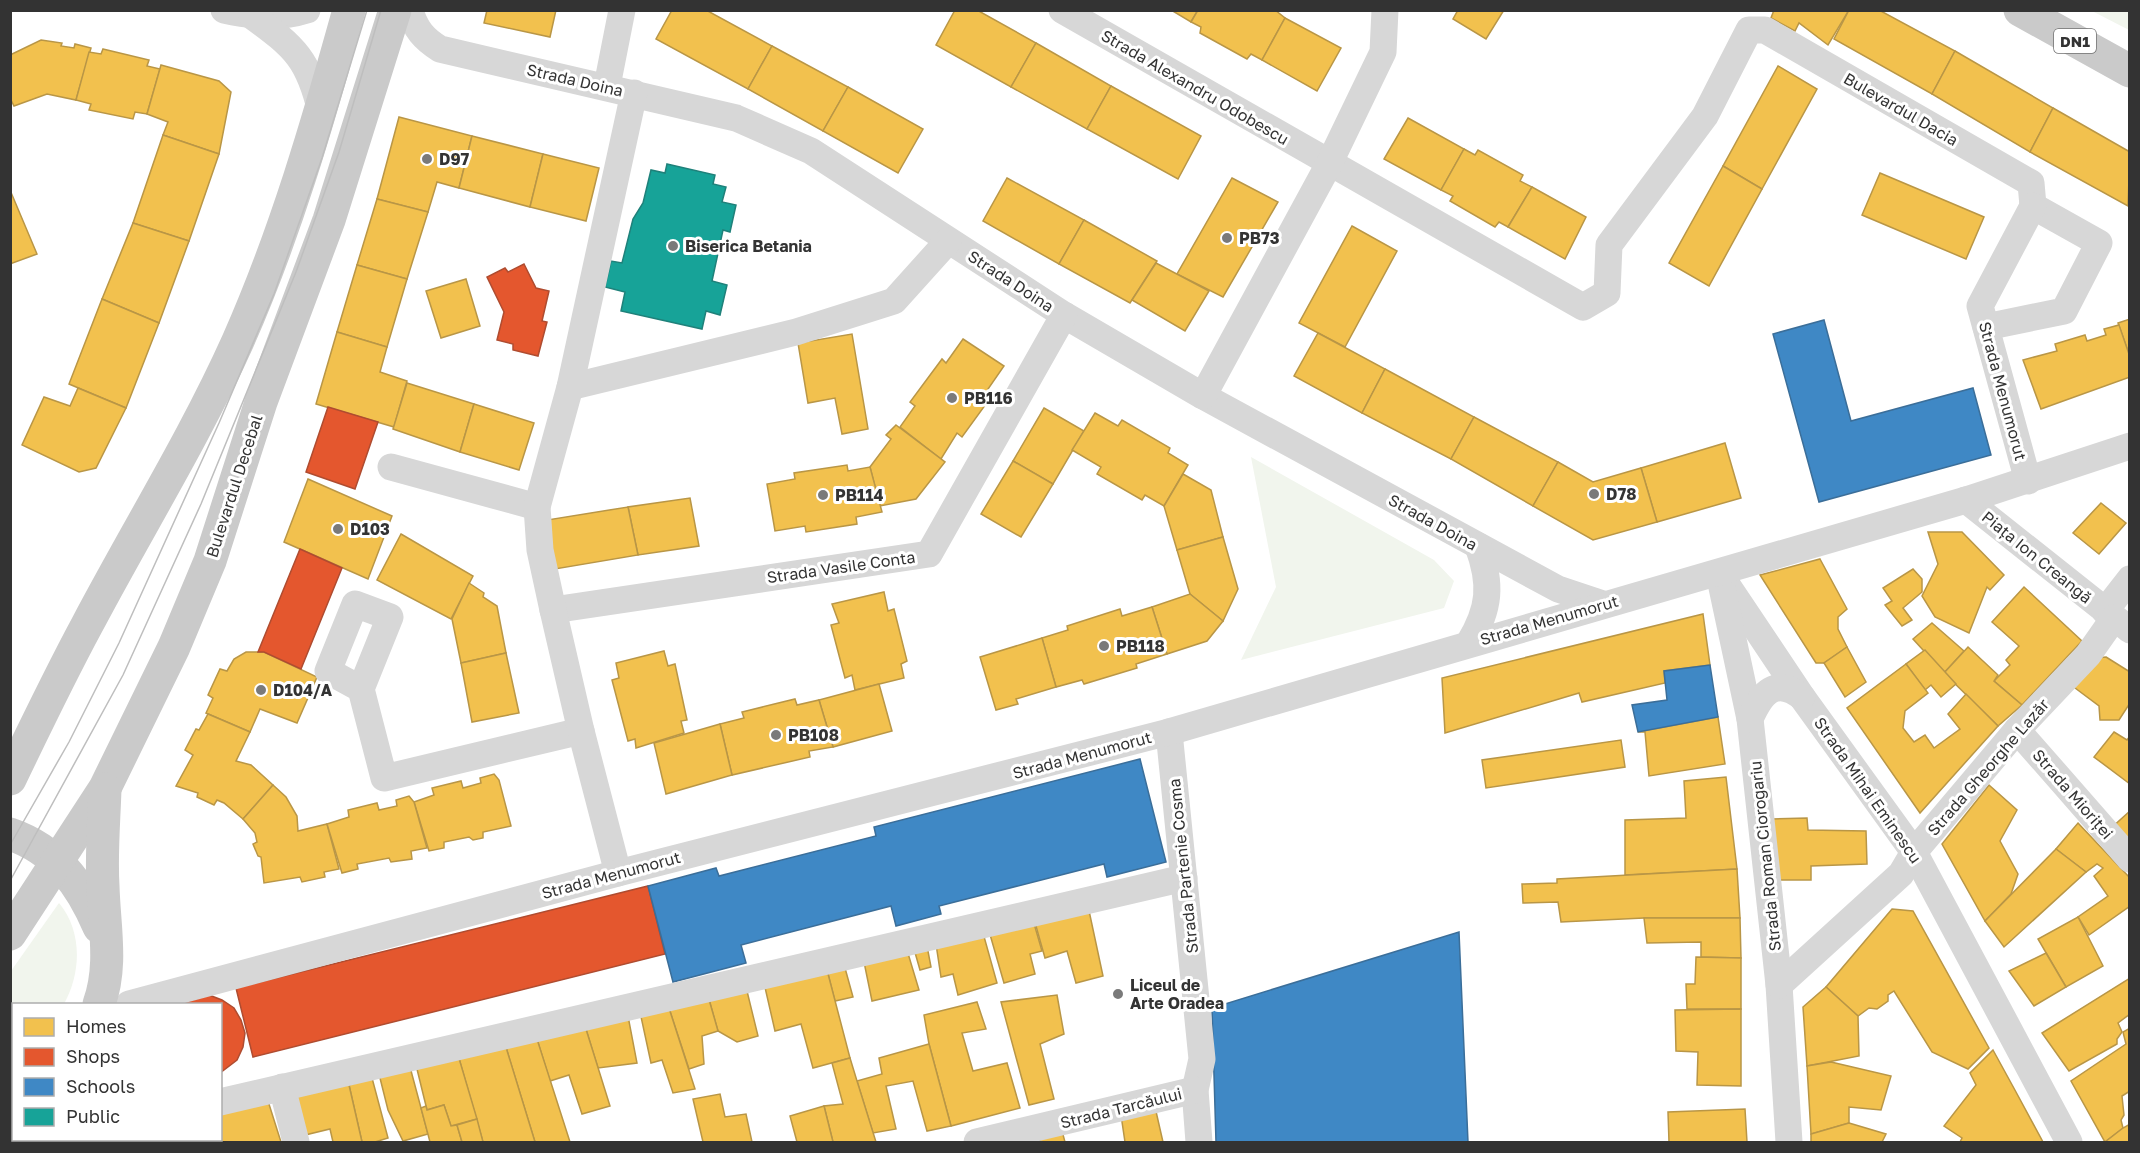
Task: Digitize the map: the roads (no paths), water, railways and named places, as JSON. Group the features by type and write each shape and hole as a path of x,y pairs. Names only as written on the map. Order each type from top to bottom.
{"main road":[{"path":"10,779 87,624 186,448 238,340 273,253 321,112 349,10"},
{"name":"Bulevardul Decebal","path":"10,934 105,788 174,647 210,561 261,402 329,220 395,10"},
{"name":"DN1","path":"2020,10 2130,71"},
{"path":"10,748 37,724"},
{"path":"100,1003 105,986 107,945 102,885 105,788"},
{"path":"10,834 32,843 58,861 79,887 107,945"}],"street":[{"path":"224,10 252,16 291,15 307,10"},
{"name":"Strada Doina","path":"410,10 416,28 440,49 607,86 736,118 772,133 847,172 948,241 1064,315 1203,396 1558,589 1603,604"},
{"path":"607,86 622,10"},
{"name":"Strada Alexandru Odobescu","path":"1062,10 1583,307"},
{"path":"1203,396 1329,164 1383,52 1385,10"},
{"path":"252,16 284,39 300,58 313,79 321,112"},
{"name":"Bulevardul Dacia","path":"1583,307 1607,293 1609,245 1705,116 1749,30 1765,30 2031,183 2033,206"},
{"path":"618,873 581,731 540,550 537,507 570,387 634,93"},
{"path":"1986,327 2064,311 2099,243 2033,206"},
{"name":"Strada Menumorut","path":"2028,481 1980,306 2033,206"},
{"path":"570,387 796,332 894,301 948,241"},
{"name":"Strada Vasile Conta","path":"554,610 929,554 1064,315"},
{"name":"Strada Menumorut","path":"136,1003 618,873 1169,732 1468,643 1719,573 1966,500 2130,446"},
{"path":"392,467 537,507"},
{"name":"Piața Ion Creangă","path":"1966,500 2116,619 2130,579"},
{"path":"1468,643 1481,623 1486,606 1486,576 1478,546"},
{"name":"Strada Mihai Eminescu","path":"1719,573 1802,697 1914,852 2069,1143"},
{"name":"Strada Roman Ciorogariu","path":"1719,573 1750,719 1779,985 1789,1143"},
{"name":"Strada Gheorghe Lazăr","path":"1779,985 1901,874 1914,852 2017,730 2088,655 2116,619"},
{"path":"1750,719 1757,704 1767,692 1779,686 1789,687 1802,697"},
{"path":"361,689 384,778 581,731"},
{"name":"Strada Mioriței","path":"2017,730 2130,859"},
{"name":"Strada Partenie Cosma","path":"1169,732 1202,1059 1195,1090 1199,1143"},
{"path":"222,1102 1184,878"},
{"path":"282,1087 296,1143"},
{"name":"Strada Tarcăului","path":"977,1143 1195,1090"}],"tram line":[{"path":"10,845 69,742 119,643 219,423 274,294 322,158 367,10"},
{"path":"10,881 123,675 201,504 296,272 339,152 381,10"}],"place":[{"name":"D97","path":"427,159"},
{"name":"PB73","path":"1227,238"},
{"name":"Biserica Betania","path":"673,246"},
{"name":"PB116","path":"952,398"},
{"name":"D78","path":"1594,494"},
{"name":"PB114","path":"823,495"},
{"name":"D103","path":"338,529"},
{"name":"PB118","path":"1104,646"},
{"name":"D104/A","path":"261,690"},
{"name":"PB108","path":"776,735"},
{"name":"Liceul de Arte Oradea","path":"1118,994"}]}
